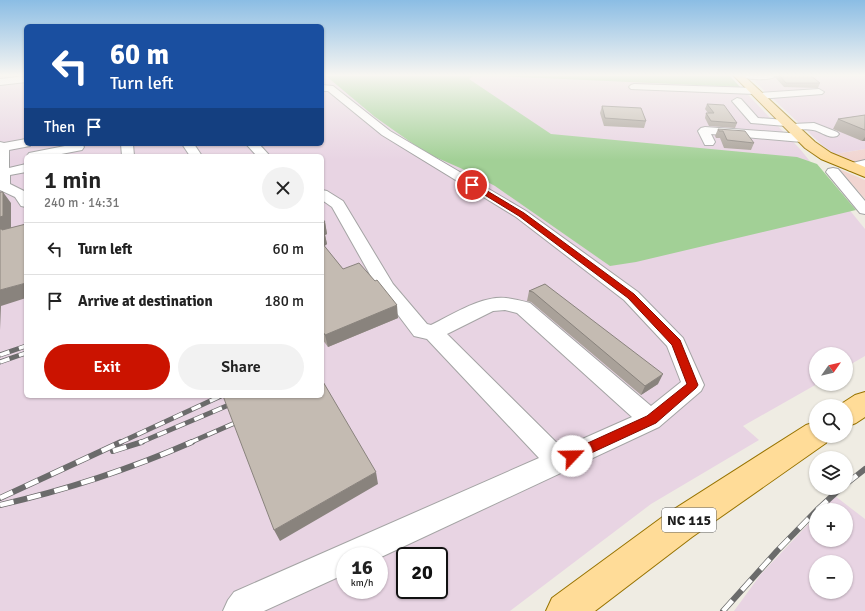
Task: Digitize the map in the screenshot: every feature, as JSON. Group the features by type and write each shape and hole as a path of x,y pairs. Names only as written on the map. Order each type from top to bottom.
{"main road":[{"path":"774,104 789,125 802,138 826,156 861,168"},
{"path":"853,410 865,402"},
{"name":"NC 115","path":"565,611 680,525 809,439"}],"street":[{"path":"349,104 386,133 521,214 631,296 676,343 693,385 652,420 369,547"},
{"path":"739,104 755,120 789,125 814,126 833,134"},
{"path":"709,142 704,131 705,130 802,138"},
{"path":"24,143 2,147 3,186 20,194 24,200"},
{"path":"254,146 262,154"},
{"path":"43,154 78,147"},
{"path":"3,173 24,158"},
{"path":"3,173 24,168"},
{"path":"833,172 865,210"},
{"path":"3,173 24,179"},
{"path":"324,195 338,204 386,287 421,331 433,332 490,306 504,304 522,308 652,420"},
{"path":"433,332 559,462"},
{"path":"239,611 245,603 336,562"}],"shaded area":[{"path":"0,104 24,104 24,146 324,146 324,104 756,104 800,149 865,229 865,356 853,363 853,347 809,347 809,389 743,426 759,440 651,504 510,611 0,611"},
{"path":"778,104 865,104 865,149 835,154 823,146"},
{"path":"865,149 865,166 835,154"},
{"path":"839,169 865,180 865,199"},
{"path":"835,496 844,503 828,503"},
{"path":"853,510 865,519 865,611 734,611 761,574 809,523 809,547 853,547"}],"green space":[{"path":"359,104 506,104 551,134 797,157 817,164 856,210 636,262 610,266 495,186 467,171 426,153 375,117"}],"building":[{"path":"707,104 724,105 737,123 711,121 706,113 714,113"},
{"path":"602,106 641,108 646,121 605,118"},
{"path":"865,115 865,130 838,119"},
{"path":"718,129 745,131 754,143 727,140 723,131 719,131"},
{"path":"0,192 3,192 3,216 0,217"},
{"path":"24,224 24,284 0,290 0,229 2,230"},
{"path":"324,245 343,269 359,263 375,281 377,280 397,305 325,335"},
{"path":"545,284 663,374 645,386 533,292 529,291"},
{"path":"324,383 376,472 274,530 224,398 324,398"}],"railway":[{"path":"0,355 24,347"},
{"path":"0,362 24,354"},
{"path":"119,443 217,398"},
{"path":"140,443 245,398"},
{"path":"189,443 244,419"},
{"path":"0,498 121,442"},
{"path":"0,505 49,493 98,478 192,442"},
{"path":"113,451 140,443"},
{"path":"853,478 865,469"},
{"path":"825,503 833,495"},
{"path":"723,611 809,518"}],"route":[{"path":"472,185 521,214 631,296 676,343 693,385 652,420 572,456"}]}
